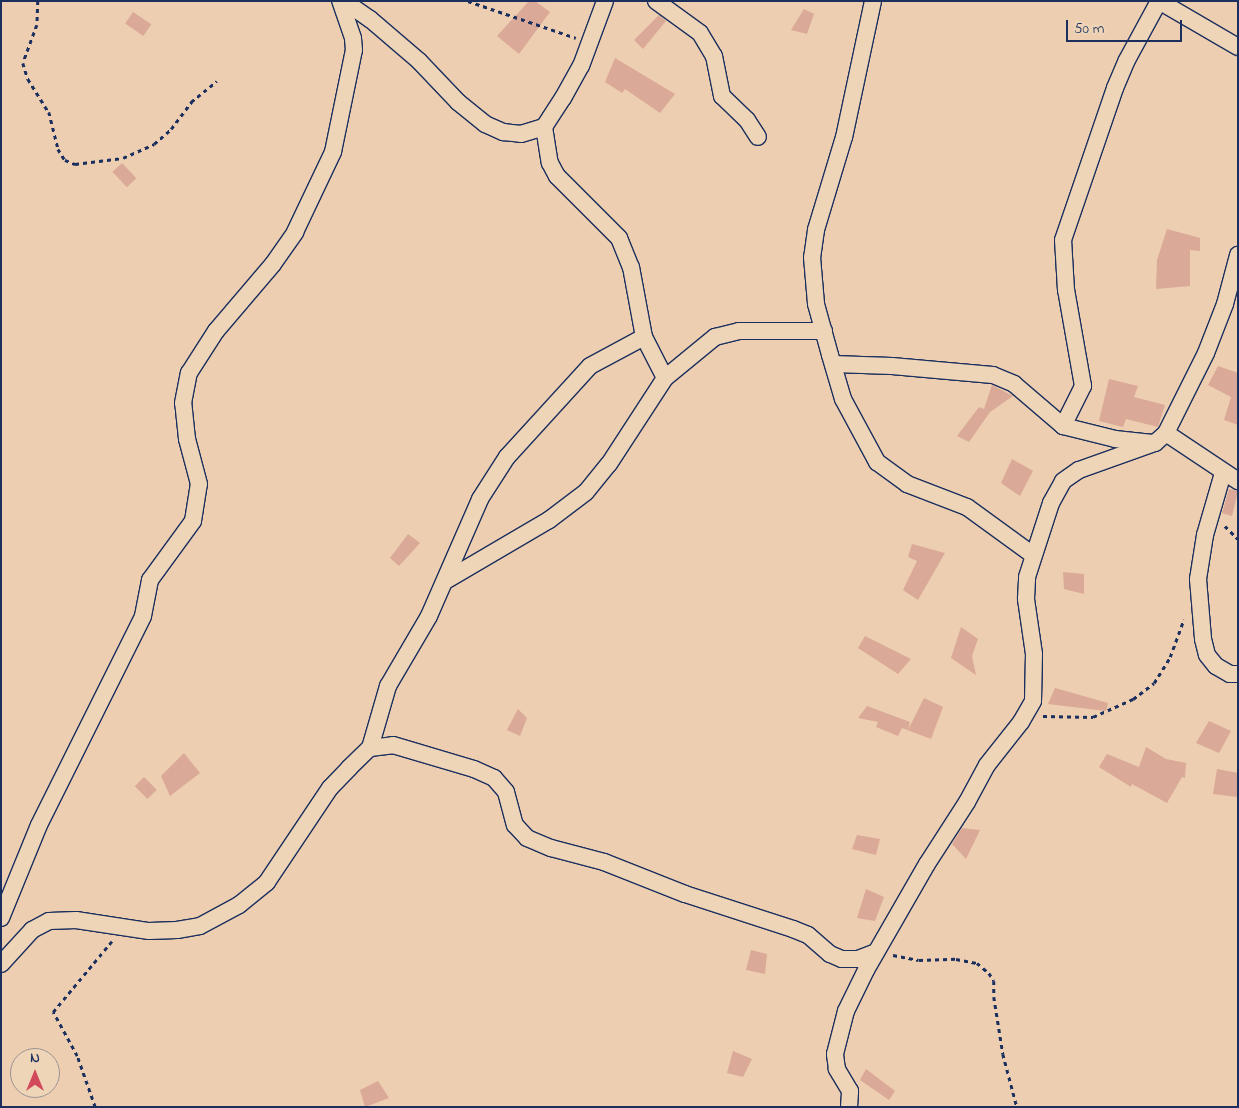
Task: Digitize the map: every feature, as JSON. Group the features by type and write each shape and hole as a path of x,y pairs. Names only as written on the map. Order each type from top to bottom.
{"street":[{"path":"342,1 370,19 419,61 458,102 485,124 503,132 521,134 544,127"},
{"path":"1,918 39,825 142,616 150,580 193,521 199,484 187,439 182,403 189,373 216,332 273,264 295,232 333,152 354,50 353,38 342,1"},
{"path":"605,1 588,41 581,66 544,127 550,163 557,176 619,238 630,268 644,337 665,378"},
{"path":"656,1 700,33 714,56 722,96 747,120 758,137"},
{"path":"872,1 844,137 816,230 812,257 811,273 824,332 843,399 877,462 907,484 967,507 1033,555"},
{"path":"1063,426 1083,386 1066,290 1064,240 1126,60 1159,1 1238,47"},
{"path":"849,1107 850,1091 837,1069 836,1040 846,1011 876,952 987,764 1021,722 1033,700 1034,654 1026,599 1033,555 1051,503 1064,481 1079,470 1161,438 1206,353 1225,304 1238,255"},
{"path":"445,581 548,520 586,492 609,464 665,378 715,337 738,332 824,332"},
{"path":"1,964 32,930 49,921 76,920 123,929 168,930 200,926 239,905 267,882 330,788 370,748 388,686 429,616 480,499 507,457 590,366 644,337"},
{"path":"833,364 892,366 993,375 1014,384 1063,426 1115,439 1161,438 1231,477 1205,535 1198,579 1203,639 1207,655 1216,666 1230,674 1238,674"},
{"path":"370,748 393,745 420,752 494,778 506,792 515,825 527,838 551,848 604,862 684,894 800,932 842,959 858,959 876,952"}],"path":[{"path":"38,1 37,25 23,63 28,79 41,96 52,118 58,149 65,160 74,164 123,158 154,144 171,129 191,102 217,81"},
{"path":"468,1 588,41"},
{"path":"1021,722 1038,716 1093,717 1133,699 1154,683 1162,670 1186,612"},
{"path":"95,1107 77,1056 53,1012 123,929"},
{"path":"876,952 919,960 956,959 976,963 990,973 994,981 994,997 1003,1054 1017,1107"}],"building":[{"path":"529,1 535,1 550,12 519,54 497,36"},
{"path":"804,9 814,14 807,34 791,30"},
{"path":"133,12 151,24 143,36 125,24"},
{"path":"659,15 666,21 643,49 634,40"},
{"path":"615,58 675,94 660,113 625,89 622,93 605,82"},
{"path":"122,163 136,178 127,187 112,172"},
{"path":"1167,229 1200,238 1200,251 1190,250 1190,286 1156,289 1157,260"},
{"path":"1218,366 1238,373 1238,425 1224,420 1231,397 1208,385"},
{"path":"1109,379 1138,386 1134,397 1165,405 1158,427 1126,419 1123,427 1099,421"},
{"path":"992,385 1013,396 990,412 969,442 957,436 979,407 984,409"},
{"path":"1012,459 1033,471 1020,496 1001,483"},
{"path":"1229,489 1238,491 1232,516 1222,513"},
{"path":"408,534 420,543 399,566 390,558"},
{"path":"912,544 945,553 918,600 903,590 917,561 908,557"},
{"path":"1063,572 1084,574 1084,594 1064,589"},
{"path":"961,627 978,639 972,656 976,675 951,658"},
{"path":"865,636 911,659 898,674 858,648"},
{"path":"1055,688 1108,703 1106,711 1048,704"},
{"path":"924,698 943,707 931,739 902,728 898,736 876,727 878,722 858,718 867,706 910,722 908,730"},
{"path":"518,709 527,718 520,736 507,730"},
{"path":"1209,721 1231,731 1219,753 1196,743"},
{"path":"1146,747 1166,759 1186,763 1185,778 1182,777 1167,803 1132,784 1131,787 1099,767 1107,754 1139,767"},
{"path":"184,753 200,773 170,796 161,776"},
{"path":"1217,769 1238,773 1237,797 1213,794"},
{"path":"144,777 157,790 148,799 135,786"},
{"path":"962,828 980,830 966,859 952,844"},
{"path":"857,835 880,839 876,855 852,849"},
{"path":"866,889 884,897 875,921 857,918"},
{"path":"751,950 767,954 765,974 746,970"},
{"path":"733,1051 752,1059 743,1077 727,1073"},
{"path":"866,1069 895,1091 889,1100 860,1080"},
{"path":"378,1081 389,1098 365,1107 360,1090"}]}
